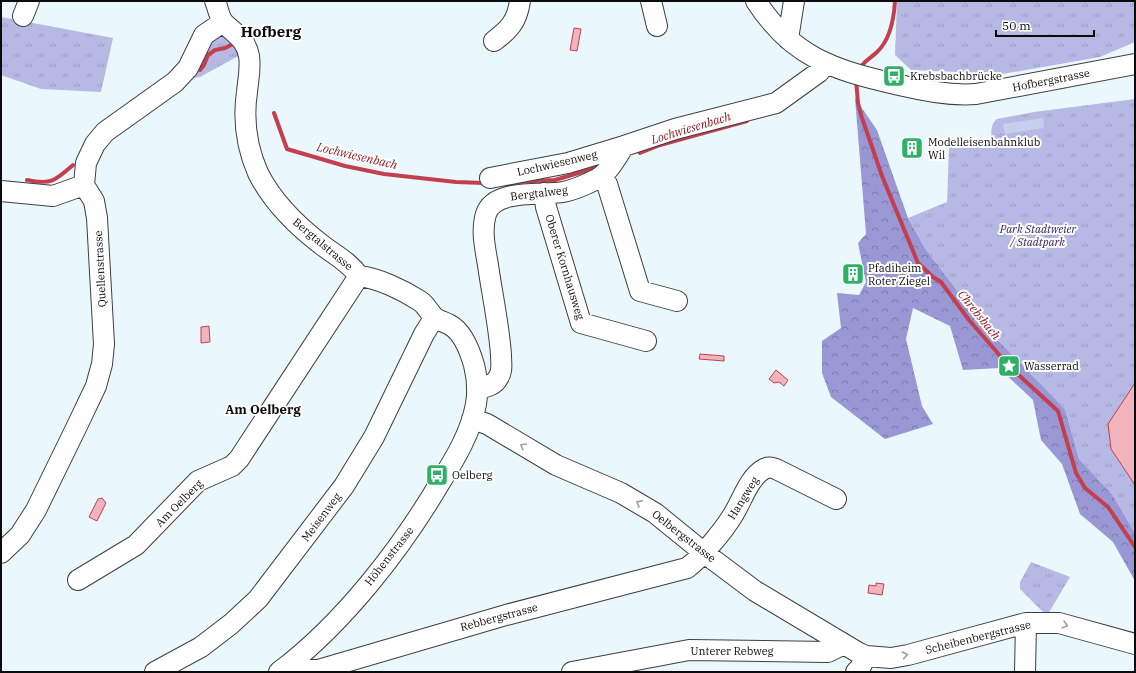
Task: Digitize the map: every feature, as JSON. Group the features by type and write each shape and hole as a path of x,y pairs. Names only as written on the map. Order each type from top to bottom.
{"street":[{"name":"Bergtalstrasse","path":"215,1 223,22 236,32 249,55 250,71 245,123 250,150 258,173 277,202 294,220 322,245 347,263 359,276 373,278 421,301 434,318 443,320 454,327 468,347 475,366 477,388 472,419"},
{"path":"494,41 510,27 517,15 520,1"},
{"path":"652,1 657,26"},
{"name":"Hofbergstrasse","path":"756,1 774,25 788,39 805,52 825,64 857,75 906,87 965,95 1069,78 1135,64"},
{"path":"788,39 794,1"},
{"path":"1,191 53,196 84,185 88,156 99,139 175,82 188,68 204,35 223,22"},
{"path":"624,146 675,129 776,103 819,72 825,64"},
{"name":"Bergtalweg","path":"477,388 491,385 497,380 501,372 500,347 484,241 486,214 494,203 507,197 562,192 573,189 602,176 624,146"},
{"name":"Lochwiesenweg","path":"490,178 568,163 624,146"},
{"path":"602,176 607,184 640,291 677,301"},
{"name":"Quellenstrasse","path":"1,553 20,534 36,510 96,386 102,364 104,344 97,218 94,201 84,185"},
{"name":"Oberer Kornhausweg","path":"544,193 546,207 581,323 646,341"},
{"name":"Am Oelberg","path":"78,580 136,545 198,481 225,470 236,462 359,276"},
{"name":"Meisenweg","path":"155,672 201,647 231,624 258,598 304,540 344,486 374,438 424,334 434,318"},
{"name":"Oelbergstrasse","path":"472,419 488,424 556,466 621,493 656,513 703,552 755,591 866,656"},
{"name":"Höhenstrasse","path":"286,667 339,617 385,564 414,525 434,493 462,445 472,419"},
{"name":"Hangweg","path":"703,552 732,516 753,480 764,469 769,467 836,499"},
{"name":"Rebbergstrasse","path":"286,667 304,670 318,670 506,615 687,568 695,562 703,552"},
{"path":"1025,672 1026,623"},
{"name":"Scheibenbergstrasse","path":"866,656 891,658 908,655 1026,623 1059,623 1135,644"},
{"name":"Unterer Rebweg","path":"572,672 689,650 828,652 844,644"},
{"path":"856,672 860,668 866,656"}],"green space":[{"path":"897,1 1135,1 1135,42 1100,57 1003,74 911,70 895,55"},
{"path":"1,17 113,38 101,92 41,89 1,75"},
{"path":"216,35 227,35 242,54 200,77 194,78 191,75"},
{"path":"855,98 877,130 908,218 926,250 986,328 1065,409 1079,459 1112,494 1135,533 1135,581 1113,542 1080,514 1062,464 1041,440 1033,400 999,368 963,370 950,326 913,308 906,339 922,406 933,424 885,439 831,397 822,373 822,341 841,328 837,293 859,295 866,282 858,243 866,234"},
{"name":"Park Stadtweier / Stadtpark","path":"1135,99 1135,533 1112,494 1079,459 1065,409 986,328 926,250 908,218 947,202 949,147 991,148 992,129 994,122 997,119 1034,112"},
{"path":"1031,562 1070,577 1048,614 1042,611 1020,589 1020,582"}],"shaded area":[{"path":"574,28 581,29 577,51 570,50"},
{"path":"1043,118 1044,128 1005,134 1003,124"},
{"path":"209,326 210,342 201,343 201,327"},
{"path":"700,354 724,356 724,361 699,359"},
{"path":"776,370 788,380 784,386 779,382 774,383 769,379"},
{"path":"1135,383 1135,485 1111,449 1108,424"},
{"path":"102,498 106,503 97,521 89,517 98,499"},
{"path":"876,583 884,584 882,595 868,593 869,585 876,586"}],"waterway":[{"name":"Chrebsbach","path":"859,70 862,65 877,52 885,41 894,14 895,1"},
{"name":"Lochwiesenbach","path":"200,70 208,55 215,50 225,48 233,44"},
{"name":"Chrebsbach","path":"856,80 858,103 861,115 882,176 918,263 933,277 941,282 969,320 1009,366 1058,411 1076,473 1085,488 1108,507 1135,547"},
{"name":"Lochwiesenbach","path":"274,113 287,149 345,166 384,174 456,182 485,183"},
{"name":"Lochwiesenbach","path":"640,153 660,145 747,121"},
{"name":"Lochwiesenbach","path":"27,180 47,182 62,175 73,165"},
{"name":"Lochwiesenbach","path":"516,182 555,180 595,168"}],"place":[{"name":"Krebsbachbrücke","path":"894,76"},
{"name":"Modelleisenbahnklub Wil","path":"912,148"},
{"name":"Pfadiheim Roter Ziegel","path":"853,274"},
{"name":"Wasserrad","path":"1009,366"},
{"name":"Oelberg","path":"437,475"}],"district":[{"name":"Hofberg","path":"271,32"},
{"name":"Am Oelberg","path":"263,409"}]}
